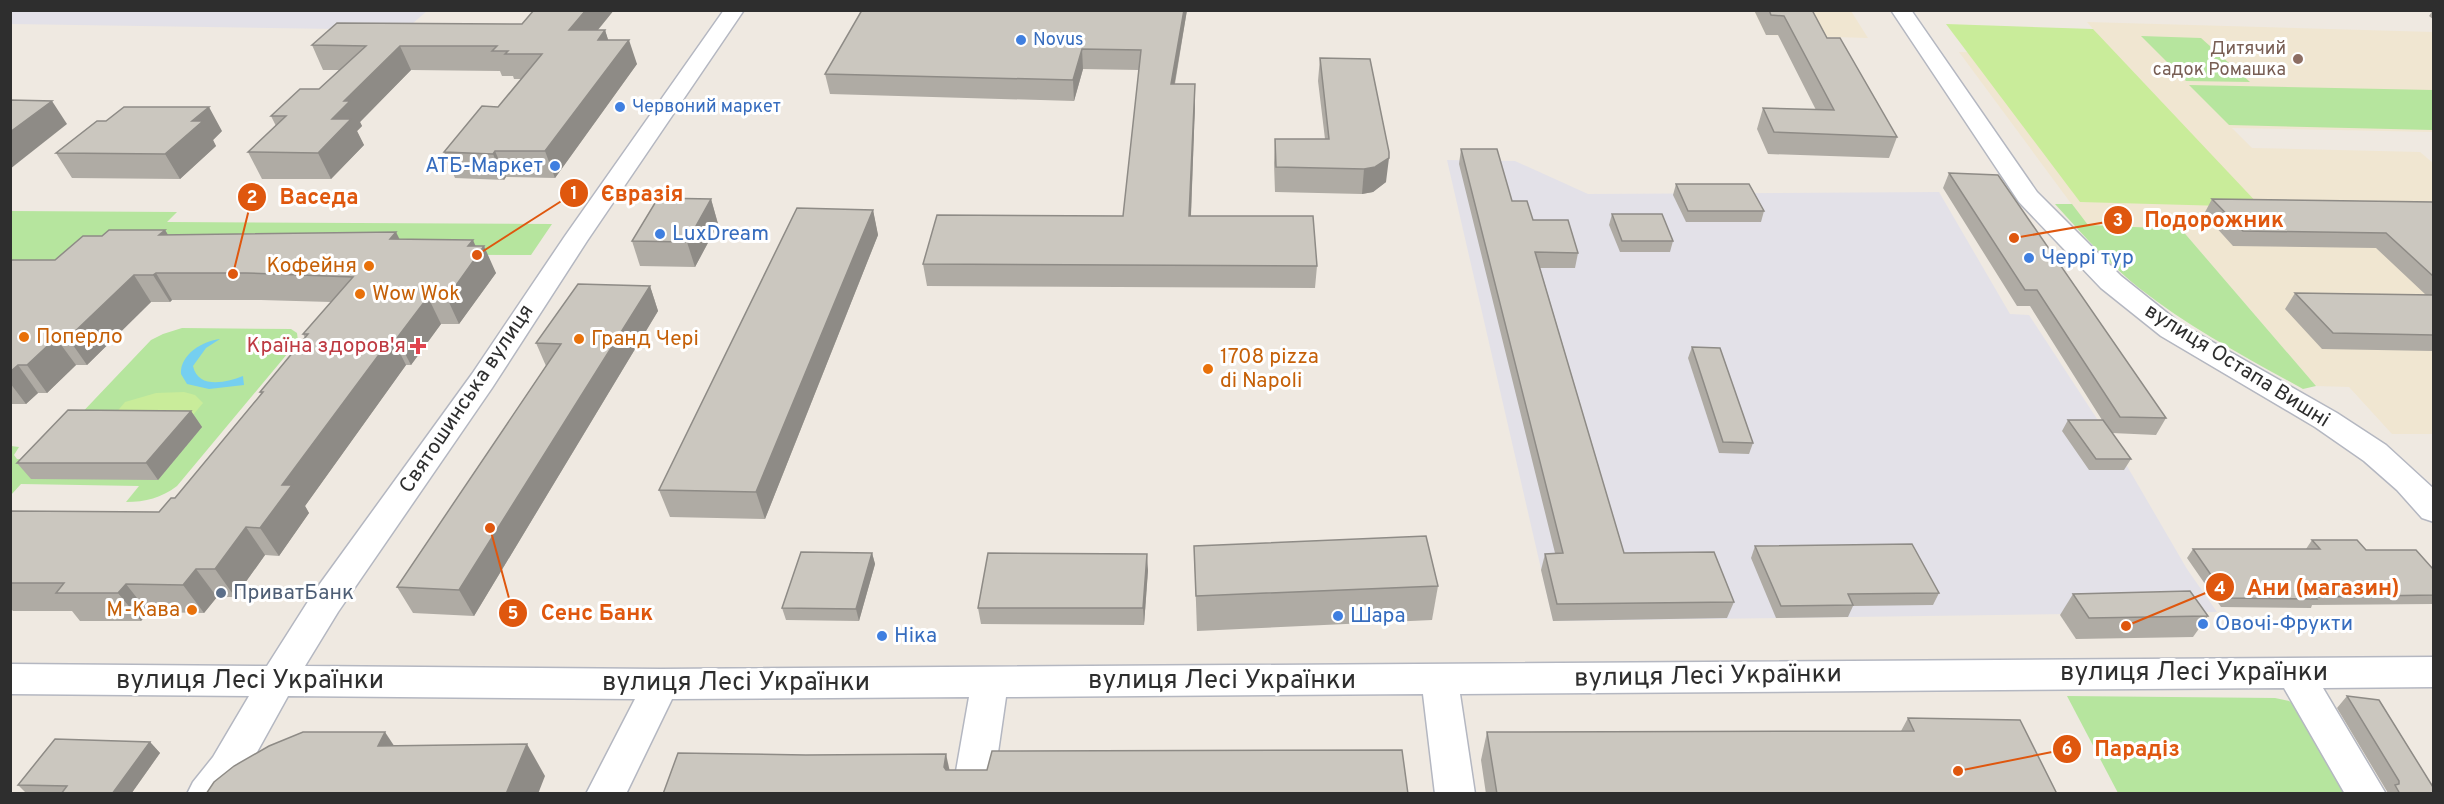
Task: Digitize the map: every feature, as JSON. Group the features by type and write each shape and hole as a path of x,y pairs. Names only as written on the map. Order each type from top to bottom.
{"street":[{"name":"Святошинська вулиця","path":"207,794 227,769 326,602 482,381 574,241 735,10"},
{"name":"вулиця Остапа Вишні","path":"1901,10 2028,197 2111,282 2171,330 2326,420 2375,453 2408,482 2433,510"},
{"name":"вулиця Лесі Українки","path":"10,679 661,684 2433,672"},
{"path":"2295,673 2367,794"},
{"path":"1440,680 1455,794"},
{"path":"972,794 990,681"},
{"path":"606,794 661,684"}],"shaded area":[{"path":"11,10 427,11 405,30 11,24"},
{"path":"1754,11 1851,11 1868,38 1766,35"},
{"path":"2087,22 2433,32 2433,132 2232,128 2252,148 2420,152 2433,163 2433,434 2392,434 2349,387 2316,386 2181,229 2087,225 1959,52 2115,55"},
{"path":"1447,160 1515,161 1588,194 1939,192 2010,314 2029,315 2120,454 2187,569 2217,612 1553,621"}],"green space":[{"path":"1946,24 2093,29 2261,207 2080,202"},
{"path":"2141,36 2201,38 2250,82 2186,81"},
{"path":"2189,85 2433,90 2433,130 2229,125"},
{"path":"2055,204 2072,204 2088,225 2181,229 2316,386 2303,389 2219,342 2158,303 2116,268"},
{"path":"11,211 177,212 167,222 552,224 531,255 94,253 11,278"},
{"path":"182,328 291,329 297,333 298,341 177,486 165,494 147,500 126,502 139,486 21,484 11,495 11,446 19,447 14,455 17,459 37,460 151,340"},
{"path":"184,392 195,395 203,403 183,427 104,427 125,402 156,393"},
{"path":"2067,696 2275,698 2289,701 2300,709 2352,793 2118,793"}],"water":[{"path":"220,339 206,348 193,366 196,374 201,379 214,382 243,376 244,385 209,389 187,384 181,374 184,360 200,346"}],"building":[{"path":"534,10 586,10 569,30 605,30 598,40 629,40 545,151 495,151 493,154 444,152 482,106 498,107 542,54 505,54 508,51 492,51 497,46 400,46 344,101 350,101 332,119 351,119 318,153 248,152 286,116 271,116 300,89 319,89 366,46 312,45 337,23 522,24"},
{"path":"862,10 1184,10 1171,84 1195,84 1189,216 1313,216 1317,266 923,264 937,215 1123,216 1141,50 1082,49 1073,80 825,74"},
{"path":"1769,10 1812,10 1827,38 1840,38 1897,137 1774,132 1763,108 1834,110 1784,16 1771,15"},
{"path":"1320,58 1370,59 1389,152 1389,158 1375,167 1364,169 1276,167 1275,139 1329,139"},
{"path":"10,100 52,101 10,132"},
{"path":"124,107 209,107 192,121 203,121 165,154 56,153 97,121 106,121"},
{"path":"1461,149 1497,149 1512,201 1527,201 1533,220 1568,220 1578,253 1535,252 1624,553 1714,552 1734,602 1557,604 1545,554 1563,553"},
{"path":"1949,173 1998,175 2166,418 2120,417 2037,290 2025,290"},
{"path":"1676,184 1749,184 1764,211 1688,211"},
{"path":"658,198 711,199 687,242 632,241"},
{"path":"2212,199 2433,202 2433,276 2386,233 2243,231"},
{"path":"797,208 873,210 756,492 659,490"},
{"path":"1612,214 1662,214 1673,241 1622,241"},
{"path":"109,230 165,230 159,235 396,232 390,239 473,240 468,246 484,246 447,298 428,297 397,338 392,337 282,485 292,485 260,528 246,527 215,569 196,569 183,585 126,584 118,593 56,593 64,583 10,583 10,511 159,512 171,498 175,498 263,392 260,392 308,334 303,334 353,277 246,273 134,275 68,338 56,338 27,365 18,365 10,372 10,260 55,260 83,236 102,236"},
{"path":"578,284 650,286 459,590 397,587 561,344 536,343"},
{"path":"2295,293 2433,295 2433,335 2333,333"},
{"path":"1692,347 1720,348 1753,443 1723,442"},
{"path":"68,410 191,411 146,463 17,463"},
{"path":"2068,420 2103,420 2131,459 2096,459"},
{"path":"1426,536 1438,586 1196,596 1194,546"},
{"path":"2312,540 2357,540 2366,550 2416,550 2433,569 2433,595 2316,597 2317,599 2227,598 2193,549 2320,549"},
{"path":"1912,544 1939,593 1848,594 1853,605 1781,606 1755,546"},
{"path":"801,552 872,553 856,609 782,608"},
{"path":"988,553 1147,554 1143,608 978,608"},
{"path":"2190,591 2208,616 2089,618 2073,594"},
{"path":"2347,696 2379,700 2433,787 2433,794 2400,794 2395,785 2399,784 2399,781"},
{"path":"1908,718 2020,720 2057,794 1497,794 1487,732 1914,731"},
{"path":"303,732 385,732 378,746 527,744 506,794 206,794 214,782 234,766 269,746"},
{"path":"55,739 150,742 112,794 61,794 67,786 18,785"},
{"path":"1402,750 1408,794 663,794 678,753 946,754 944,767 946,770 987,770 992,751"}],"place":[{"name":"Novus","path":"1021,40"},
{"name":"Дитячий садок Ромашка","path":"2298,59"},
{"name":"Червоний маркет","path":"620,107"},
{"name":"АТБ-Маркет","path":"555,166"},
{"name":"LuxDream","path":"660,234"},
{"name":"Подорожник","path":"2014,238"},
{"name":"Євразія","path":"477,255"},
{"name":"Черрі тур","path":"2029,258"},
{"name":"Кофейня","path":"369,266"},
{"name":"Васеда","path":"233,274"},
{"name":"Wow Wok","path":"360,294"},
{"name":"Поперло","path":"24,337"},
{"name":"Гранд Чері","path":"579,339"},
{"name":"Країна здоров'я","path":"418,346"},
{"name":"1708 pizza di Napoli","path":"1208,369"},
{"name":"Сенс Банк","path":"490,528"},
{"name":"ПриватБанк","path":"221,593"},
{"name":"М-Кава","path":"192,610"},
{"name":"Шара","path":"1338,616"},
{"name":"Овочі-Фрукти","path":"2203,624"},
{"name":"Ани (магазин)","path":"2126,626"},
{"name":"Ніка","path":"882,636"},
{"name":"Парадіз","path":"1958,771"}]}
